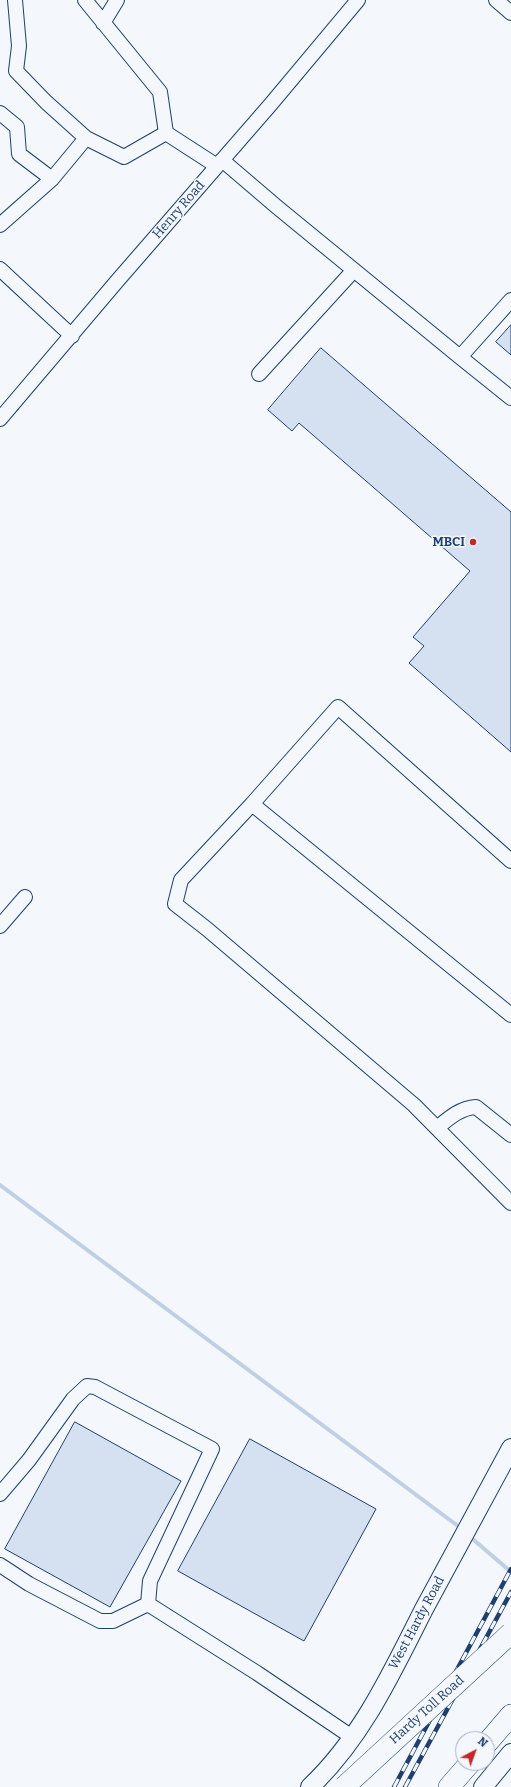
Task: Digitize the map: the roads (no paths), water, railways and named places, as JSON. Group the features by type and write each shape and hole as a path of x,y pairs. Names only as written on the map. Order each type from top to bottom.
{"highway":[{"name":"Hardy Toll Road","path":"344,1787 511,1633"},
{"path":"495,1734 511,1715"},
{"path":"449,1787 463,1771"}],"main road":[{"name":"West Hardy Road","path":"310,1787 344,1749 374,1705 511,1448"},
{"path":"483,1787 511,1753"}],"street":[{"path":"15,0 19,46 16,71 46,102 86,138 124,156 166,133"},
{"path":"85,0 160,92 166,133"},
{"path":"104,23 117,0"},
{"name":"Henry Road","path":"0,419 271,104 358,0"},
{"path":"496,0 511,13"},
{"path":"0,113 17,127 19,154 52,179"},
{"path":"166,133 220,163 511,398"},
{"path":"0,225 52,179 86,138"},
{"path":"0,269 72,336"},
{"path":"259,374 354,270"},
{"path":"460,357 511,300"},
{"path":"511,861 338,707 252,804 181,880 175,904 207,928 414,1105 511,1203"},
{"path":"252,804 511,1015"},
{"path":"0,926 25,897"},
{"path":"437,1128 450,1117 467,1108 476,1108 511,1135"},
{"path":"0,1494 29,1460 72,1399 87,1386 95,1387 212,1449 150,1581 148,1604"},
{"path":"0,1565 29,1584 100,1621 113,1621 148,1604"},
{"path":"148,1604 257,1673 352,1737"}],"waterway":[{"path":"0,1185 462,1529"},
{"path":"468,1535 511,1572"}],"railway":[{"path":"394,1787 511,1569"},
{"path":"405,1787 511,1592"}],"place":[{"name":"MBCI","path":"473,542"}]}
